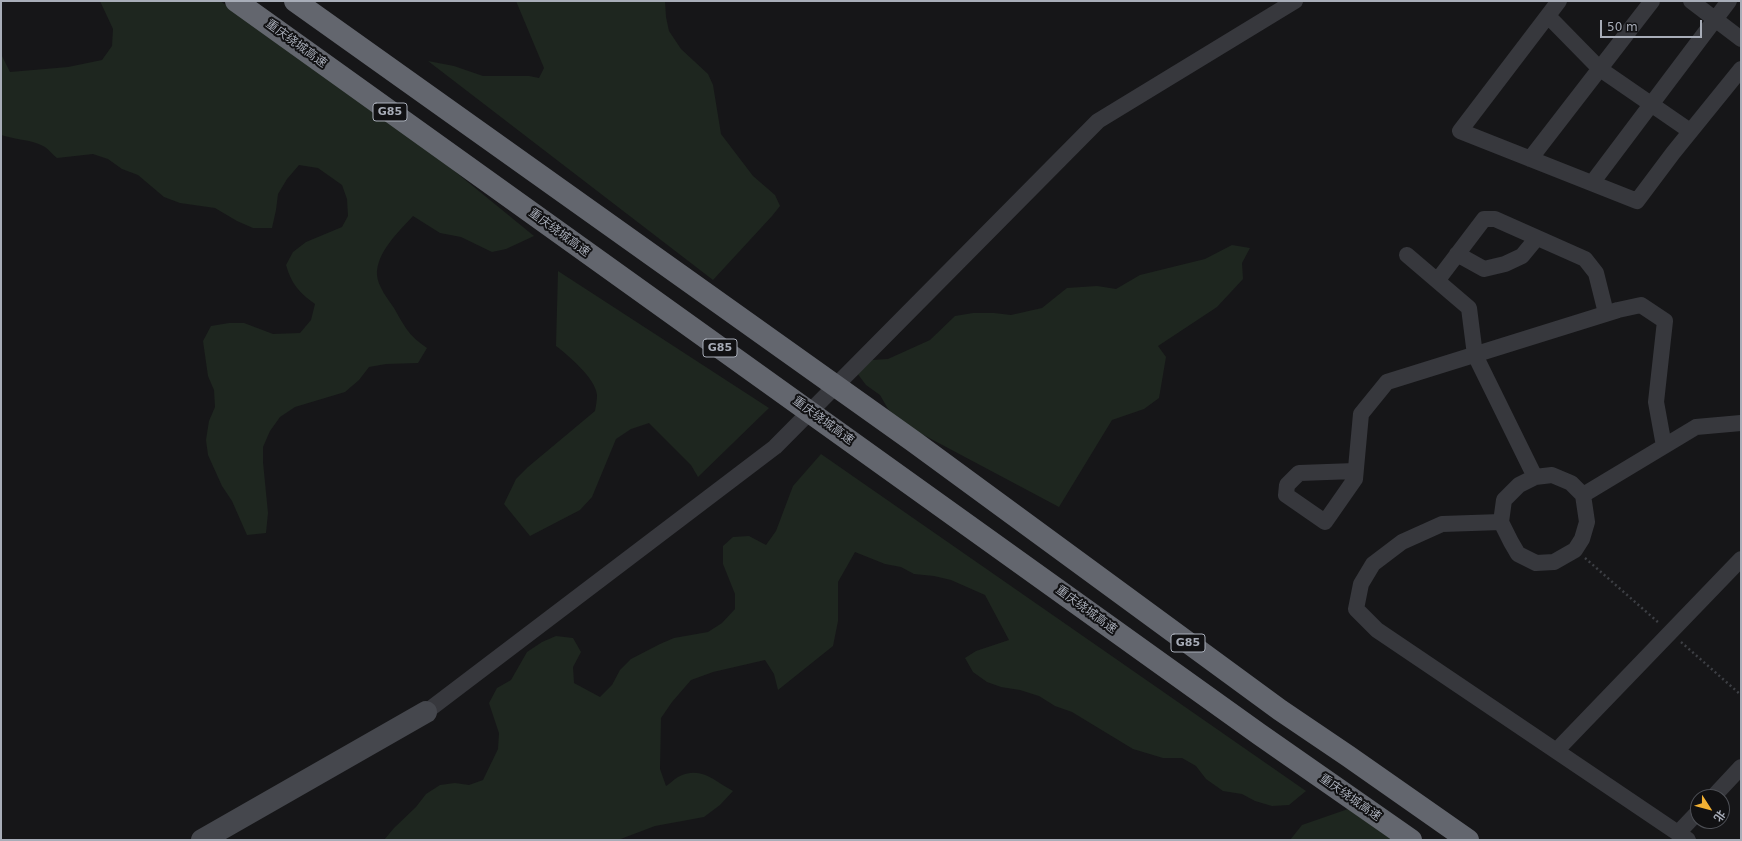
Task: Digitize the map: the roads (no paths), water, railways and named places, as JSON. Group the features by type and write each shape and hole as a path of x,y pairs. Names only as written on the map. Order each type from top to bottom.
{"highway":[{"name":"重庆绕城高速","path":"236,1 1259,734 1411,840"},
{"name":"G85","path":"295,1 913,440 1280,710 1468,840"}],"street":[{"path":"202,840 426,712 775,447 1098,121 1295,1"},
{"path":"1560,1 1460,132 1637,201 1690,131 1741,69"},
{"path":"1530,159 1652,1"},
{"path":"1691,1 1741,39"},
{"path":"1592,183 1729,1"},
{"path":"1548,16 1600,69 1690,131"},
{"path":"1440,277 1484,219 1495,219 1586,259 1596,273 1606,313"},
{"path":"1457,254 1484,269 1505,264 1522,256 1536,239"},
{"path":"1407,255 1469,308 1475,355 1535,477"},
{"path":"1355,471 1361,414 1387,382 1606,313 1642,305 1665,321 1656,402 1664,446"},
{"path":"1583,495 1696,427 1741,423"},
{"path":"1552,475 1571,483 1583,495 1587,522 1582,539 1575,550 1554,562 1536,563 1518,554 1501,522 1504,500 1519,485 1535,477 1552,475"},
{"path":"1501,522 1442,524 1402,542 1373,564 1361,584 1356,609 1377,630 1683,837 1690,825"},
{"path":"1556,751 1741,558"},
{"path":"1720,789 1741,767"}]}
